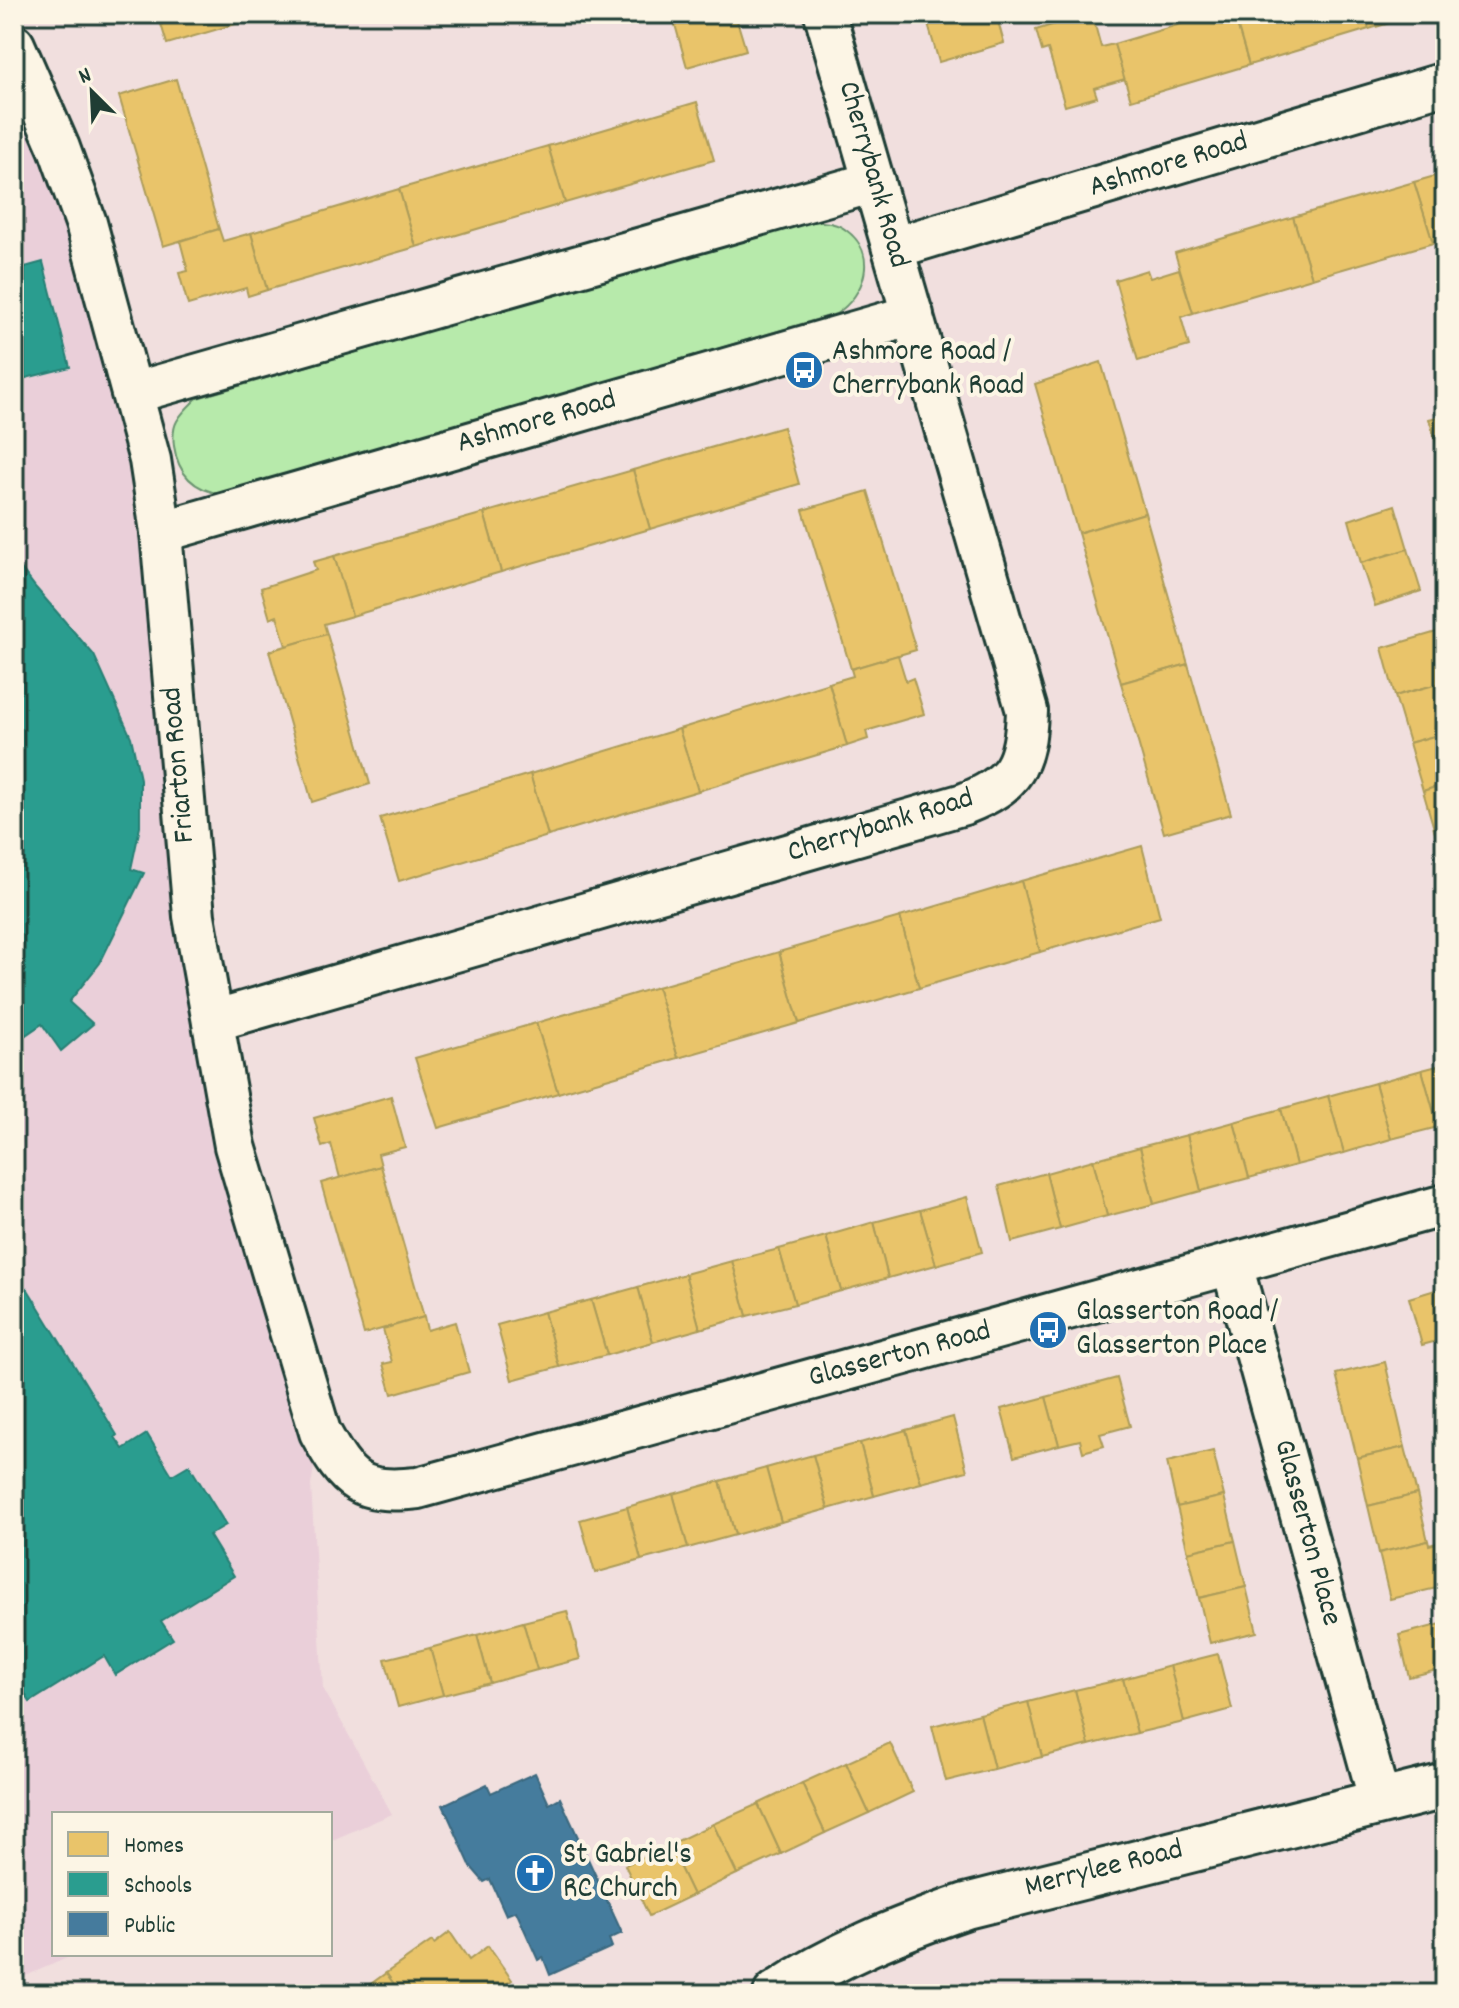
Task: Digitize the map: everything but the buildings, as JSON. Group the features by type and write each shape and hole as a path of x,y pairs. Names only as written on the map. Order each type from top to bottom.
{"main road":[{"name":"Merrylee Road","path":"776,1994 821,1967 887,1935 966,1906 1445,1786"}],"street":[{"name":"Cherrybank Road","path":"213,1021 964,804 992,793 1019,763 1026,741 1027,711 825,14"},
{"name":"Friarton Road","path":"14,45 59,148 86,223 150,460 161,532 194,916 235,1146 320,1432 343,1471 356,1478"},
{"name":"Ashmore Road","path":"893,248 1445,83"},
{"path":"133,393 874,182"},
{"name":"Ashmore Road","path":"161,532 913,315"},
{"name":"Glasserton Road","path":"356,1478 369,1488 386,1491 418,1488 1445,1205"},
{"name":"Glasserton Place","path":"1232,1265 1380,1802"}],"shaded area":[{"path":"38,99 135,400 194,916 320,1432 311,1485 323,1688 392,1814 332,1840 332,1812 52,1812 52,1956 71,1956 14,1981 14,106"}],"green space":[{"path":"810,221 842,227 856,240 862,251 865,262 861,285 836,314 222,494 203,489 189,479 179,465 174,446 175,427 181,415 197,398"}],"place":[{"name":"Ashmore Road / Cherrybank Road","path":"804,370"},
{"name":"Glasserton Road / Glasserton Place","path":"1048,1330"},
{"name":"St Gabriel's RC Church","path":"535,1873"}]}
